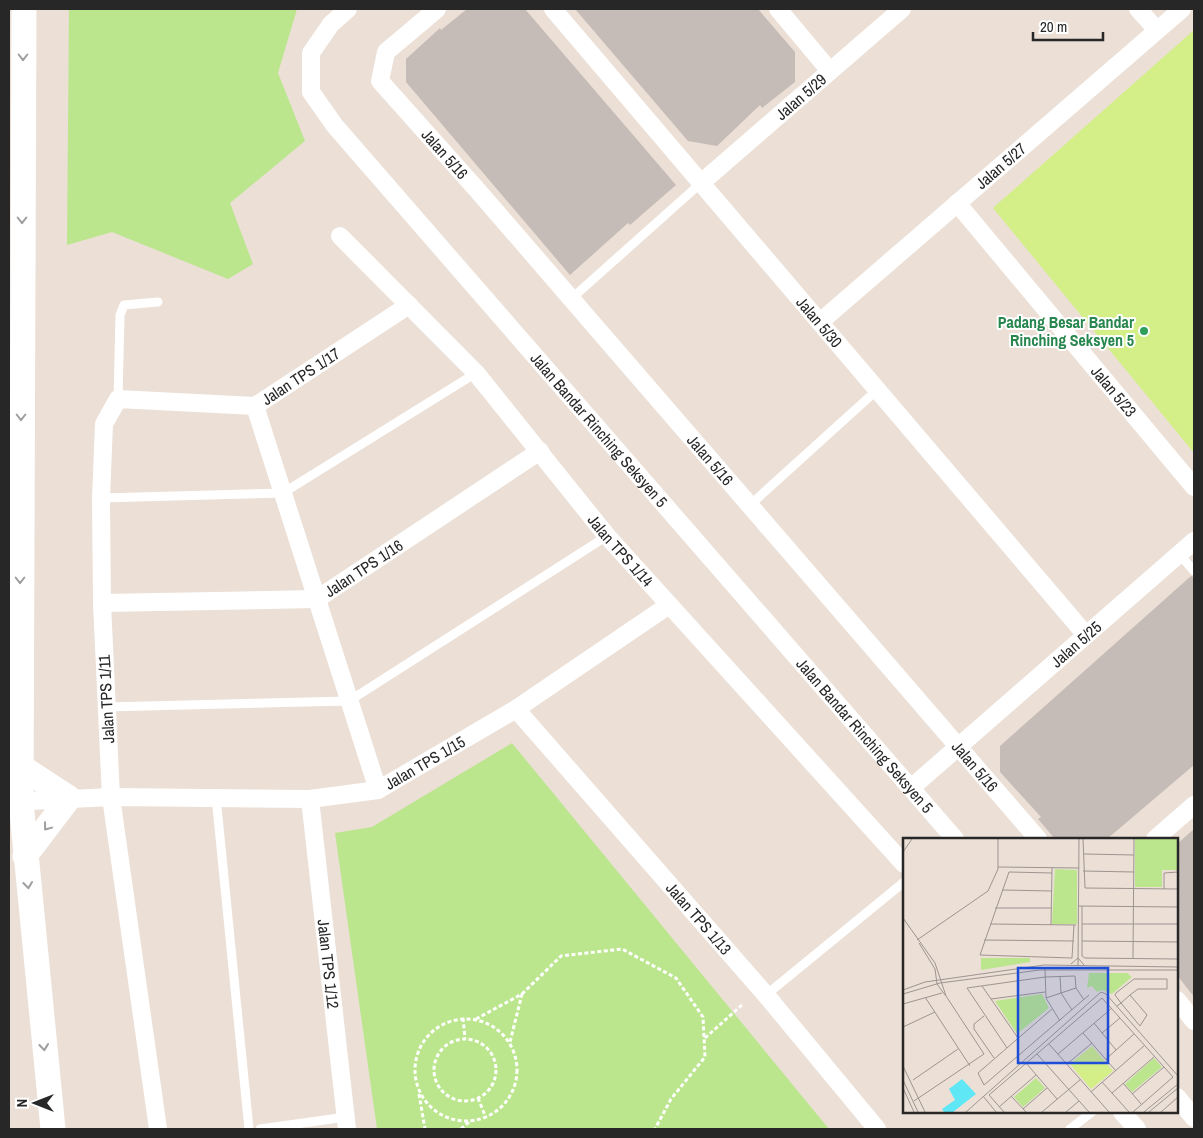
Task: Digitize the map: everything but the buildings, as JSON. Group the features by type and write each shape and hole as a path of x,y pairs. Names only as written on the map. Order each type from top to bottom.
{"street":[{"path":"24,9 15,381 20,766 15,802 25,856 53,1129"},
{"name":"Jalan Bandar Rinching Seksyen 5","path":"348,9 331,24 311,53 311,92 316,99 342,133 954,838"},
{"name":"Jalan 5/16","path":"438,9 386,52 380,82 571,299 1037,838"},
{"name":"Jalan 5/30","path":"552,9 1086,635"},
{"path":"778,9 830,71"},
{"name":"Jalan 5/29","path":"701,183 902,9"},
{"path":"1138,9 1157,30"},
{"name":"Jalan 5/27","path":"820,322 1182,9"},
{"name":"Jalan 5/23","path":"957,203 1194,487"},
{"name":"Jalan TPS 1/14","path":"340,236 476,373 607,536 903,863"},
{"name":"Jalan TPS 1/17","path":"118,399 255,406 410,305"},
{"name":"Jalan TPS 1/11","path":"118,399 104,424 100,498 102,604 110,798 158,1129"},
{"path":"255,406 378,790"},
{"name":"Jalan TPS 1/16","path":"102,604 317,599 540,451"},
{"name":"Jalan 5/25","path":"911,788 1194,540"},
{"name":"Jalan TPS 1/15","path":"15,802 69,798 216,797 310,799 378,790 516,709 669,605"},
{"name":"Jalan TPS 1/13","path":"516,709 766,995 877,1129"},
{"path":"20,766 69,798 25,856"},
{"name":"Jalan TPS 1/12","path":"310,799 346,1123"},
{"path":"1156,838 1194,805"},
{"path":"1178,1001 1194,1020"},
{"path":"1178,1098 1194,1118"},
{"path":"1123,1113 1138,1129"}],"lane":[{"path":"571,299 701,183"},
{"name":"Jalan TPS 1/11","path":"118,399 120,315 124,305 158,302"},
{"path":"100,498 283,493 476,373"},
{"path":"750,506 877,390"},
{"path":"106,707 349,701 607,536"},
{"path":"1179,554 1194,571"},
{"path":"216,797 249,1129"},
{"path":"766,995 903,883"},
{"path":"1070,1129 1091,1113"},
{"path":"260,1129 346,1123"}],"path":[{"path":"475,1019 522,994 561,956 622,949 676,978 703,1017 705,1057 671,1099 655,1129"},
{"path":"510,1042 522,994"},
{"path":"704,1039 743,1004"},
{"path":"463,1018 464,1038"},
{"path":"419,1091 427,1104 439,1114 453,1120 469,1122 486,1118 499,1110 509,1099 515,1085 517,1063 510,1042 489,1023 475,1019 463,1018 447,1021 433,1030 422,1043 416,1058 415,1075 425,1129"},
{"path":"464,1038 481,1042 493,1055 496,1071 491,1088 478,1098 468,1101 453,1099 441,1090 435,1081 434,1061 438,1052 454,1040 464,1038"},
{"path":"478,1098 486,1118"},
{"path":"461,1129 469,1122"}],"green space":[{"path":"69,9 297,9 278,73 305,141 230,203 253,264 228,279 112,232 67,245"},
{"name":"Padang Besar Bandar Rinching Seksyen 5","path":"1194,30 1194,453 993,208"},
{"path":"512,743 829,1129 377,1129 335,833 372,827"}],"place":[{"name":"Padang Besar Bandar Rinching Seksyen 5","path":"1144,331"}]}
